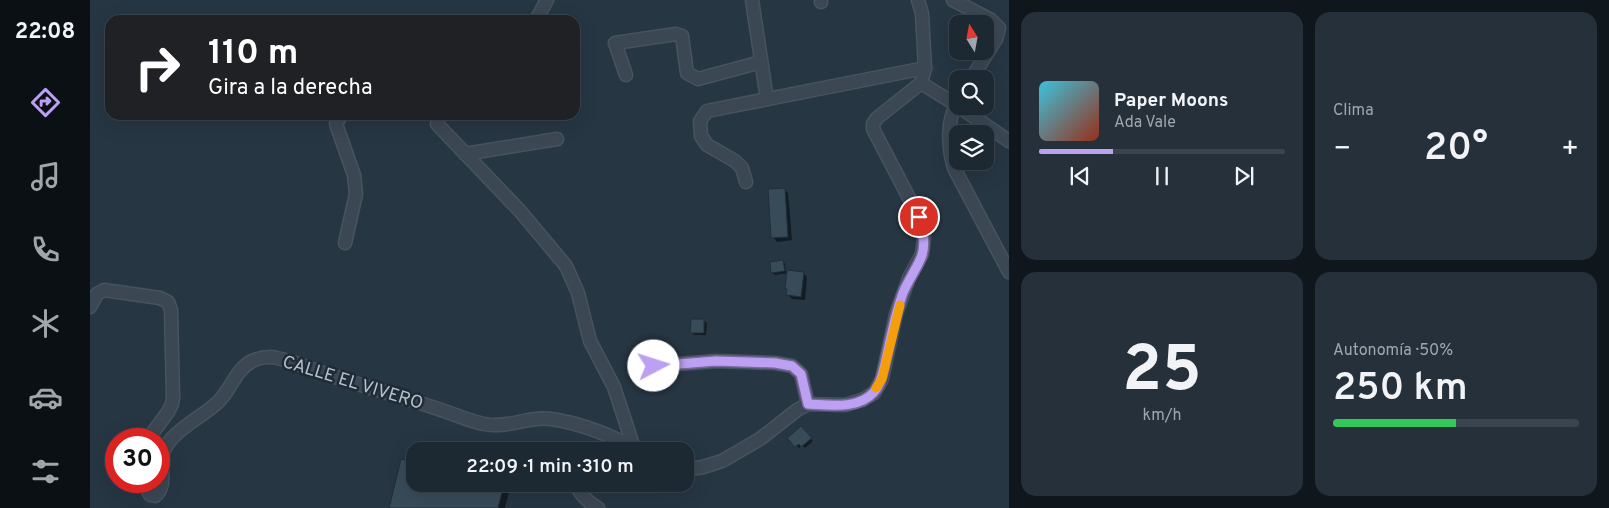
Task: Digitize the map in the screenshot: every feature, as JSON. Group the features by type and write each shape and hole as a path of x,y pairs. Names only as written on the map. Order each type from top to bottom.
{"street":[{"path":"539,15 547,0"},
{"path":"752,0 767,99"},
{"path":"694,468 722,461 760,439 808,404 844,405 862,400 874,393 882,379 896,314 909,278 922,254 924,238 919,217 880,146 873,129 877,118 921,83 925,68 922,14 918,0"},
{"path":"953,0 991,20 999,28 996,39 977,70"},
{"path":"626,75 615,43 676,34 682,36 687,73 698,79 762,62"},
{"path":"746,182 742,168 735,161 707,146 701,136 700,121 707,111 925,68"},
{"path":"921,83 949,99"},
{"path":"952,115 950,119 950,152 954,168 1009,272"},
{"path":"972,115 1009,141"},
{"path":"338,120 336,124 354,175 356,194 345,243"},
{"path":"437,124 520,211 566,266 578,293 590,341 614,387 633,442"},
{"path":"466,154 557,139"},
{"path":"90,308 97,294 104,290 160,298 170,305 172,316 173,397 168,412 156,428"},
{"name":"CALLE EL VIVERO","path":"170,442 182,429 221,400 243,367 252,361 262,358 277,358 408,398 478,422 494,425 550,418 611,436 622,442"},
{"path":"654,366 716,361 775,363 792,366 801,374 808,404"},
{"path":"579,492 598,508"}],"building":[{"path":"785,188 788,237 771,238 768,189"},
{"path":"783,260 785,271 771,273 770,262"},
{"path":"787,270 804,272 801,297 786,295"},
{"path":"691,319 704,319 704,333 690,333"},
{"path":"801,426 812,438 801,447 799,444 795,447 787,438"},
{"path":"401,459 406,460 406,492 502,492 498,508 389,508"}],"slow traffic":[{"path":"876,388 882,379 896,314 900,305"}],"route":[{"path":"654,366 716,361 775,363 792,366 801,374 808,404 844,405 862,400 874,393 882,379 902,295 922,254 924,238 919,217"}]}
